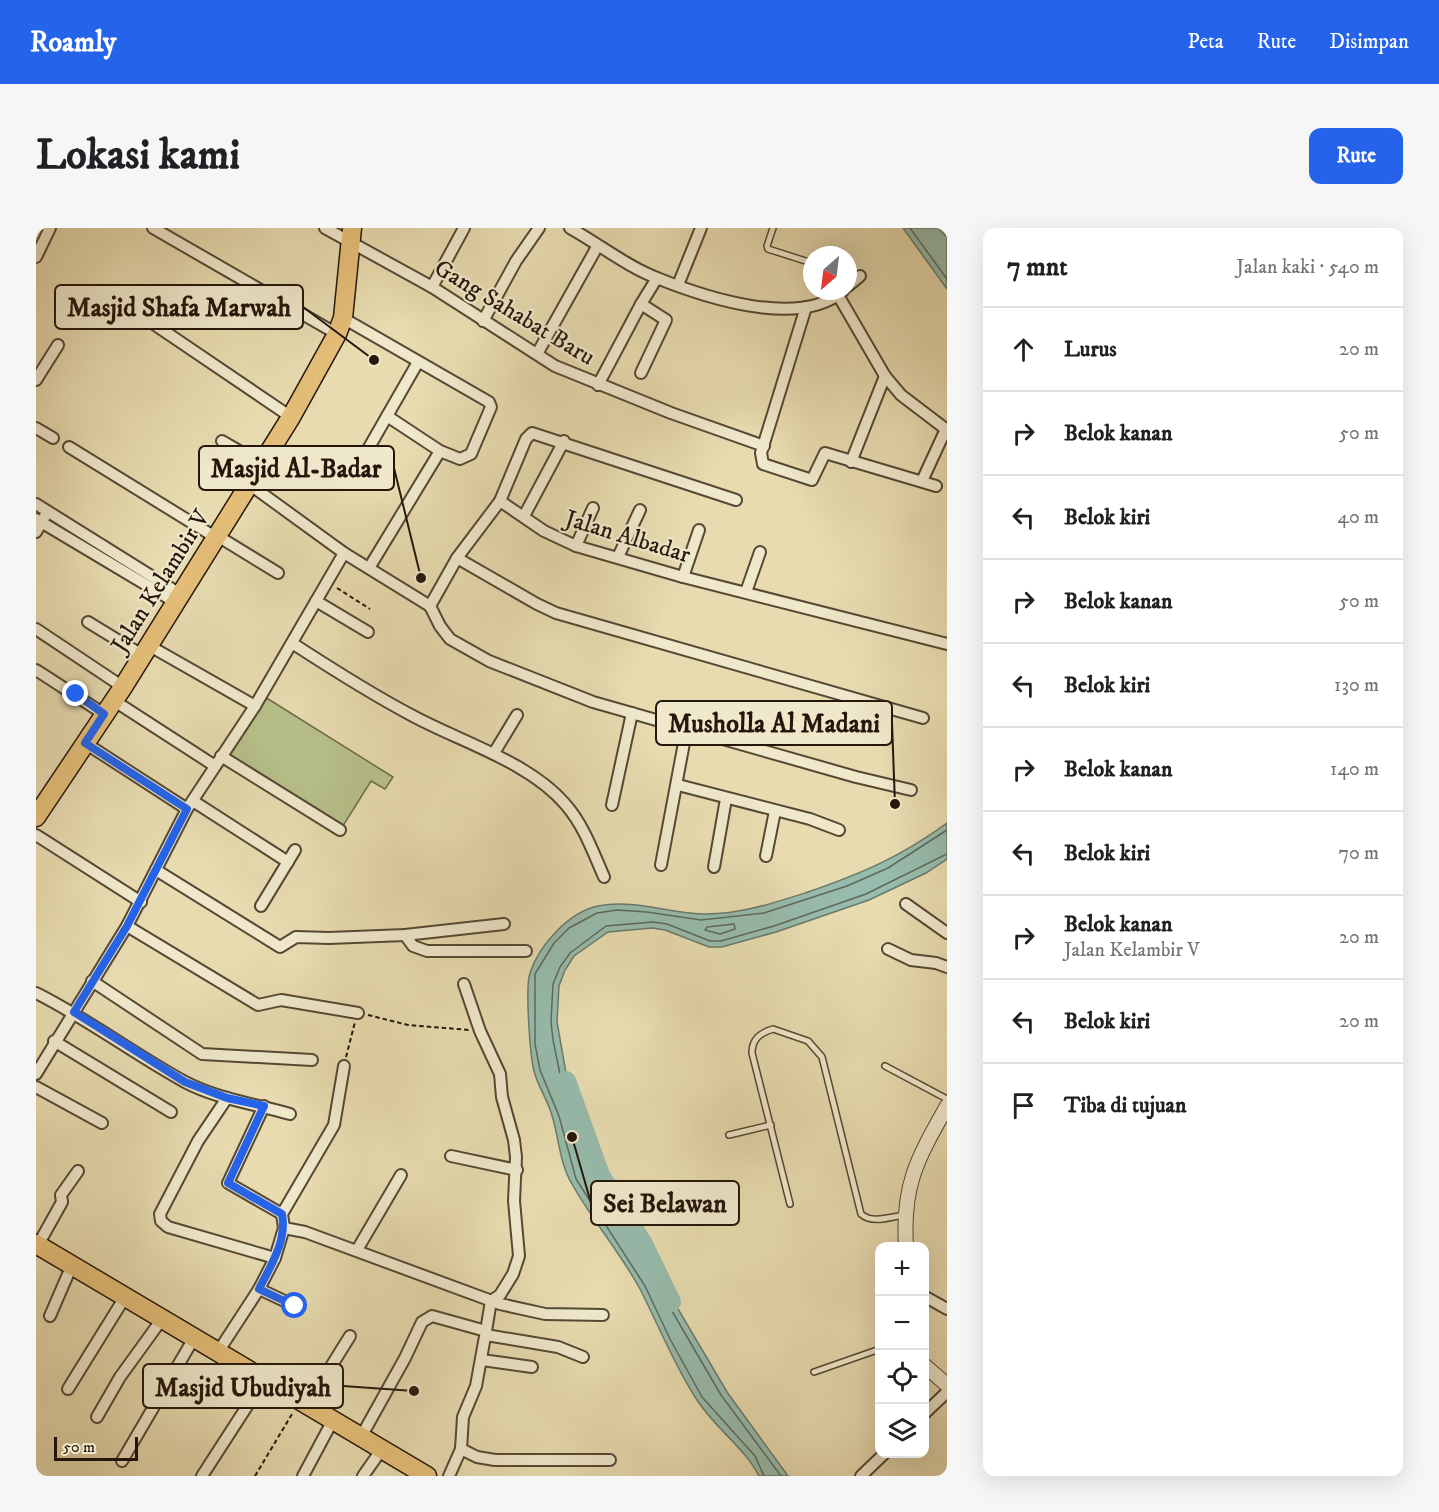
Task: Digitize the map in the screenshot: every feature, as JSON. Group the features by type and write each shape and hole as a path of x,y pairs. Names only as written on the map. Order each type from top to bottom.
{"main road":[{"name":"Jalan Kelambir V","path":"36,817 145,650 260,463 291,417 340,326 352,236"},
{"path":"37,1244 382,1449 415,1473"}],"street":[{"path":"36,257 50,228"},
{"path":"153,228 340,326 418,362 489,402 491,407 471,454 456,459 387,416"},
{"name":"Gang Sahabat Baru","path":"325,228 352,236 555,366 598,385 764,446"},
{"path":"432,287 464,228"},
{"path":"483,321 516,261 540,228"},
{"path":"570,228 589,233 597,247 657,278 694,292 752,307 806,307 822,300"},
{"path":"678,285 701,228"},
{"path":"537,354 597,247"},
{"path":"598,385 657,278"},
{"path":"839,300 885,376 902,395 946,430 921,481"},
{"path":"641,304 666,320 641,373"},
{"path":"806,307 764,446 761,457 763,464 807,480 814,478 825,453 936,486"},
{"path":"139,314 291,417"},
{"path":"36,380 58,345"},
{"path":"367,451 418,362"},
{"path":"851,462 885,376"},
{"path":"36,428 52,438"},
{"path":"430,606 457,558 500,501 530,434 536,432 736,500"},
{"path":"222,441 260,463"},
{"path":"524,516 564,441"},
{"path":"69,447 278,573"},
{"path":"369,568 440,451"},
{"path":"249,484 344,553 430,606 440,627 450,639 489,661 593,702 856,777 911,790"},
{"name":"Jalan Albadar","path":"500,501 544,531 576,546 947,644"},
{"path":"36,504 177,598"},
{"path":"576,546 593,508"},
{"path":"618,557 640,510"},
{"path":"48,511 38,524 177,598"},
{"path":"683,576 699,530"},
{"path":"746,592 760,552"},
{"path":"36,1074 54,1041 141,902 190,805 255,706 344,553"},
{"path":"457,558 556,613 923,718"},
{"path":"316,602 368,632"},
{"path":"87,622 255,706"},
{"path":"36,629 113,700 215,766"},
{"path":"292,643 353,683 415,717 494,753 544,785 565,803 586,834 604,878"},
{"path":"36,670 113,700"},
{"path":"612,805 632,713"},
{"path":"494,753 517,715"},
{"path":"661,865 678,785 687,727"},
{"path":"85,743 288,862"},
{"path":"221,756 340,830"},
{"path":"678,785 775,810 839,830"},
{"path":"714,867 726,799"},
{"path":"766,856 775,810"},
{"path":"36,835 141,902"},
{"path":"261,906 295,850"},
{"path":"156,870 280,947 296,937 405,935 504,924"},
{"path":"906,904 947,933"},
{"path":"127,926 258,1005 281,1000 358,1013"},
{"path":"405,935 413,946 426,951 525,951"},
{"path":"888,949 911,960 936,963 947,967"},
{"path":"92,981 202,1054 312,1060"},
{"path":"449,1476 461,1449 463,1417 474,1393 482,1360 491,1301 500,1295 513,1274 519,1256 514,1201 517,1170 514,1140 502,1097 500,1074 480,1031 464,984"},
{"path":"36,993 74,1012 185,1082 227,1098 290,1114"},
{"path":"54,1041 171,1112"},
{"path":"219,1352 259,1289 274,1258 284,1228 282,1214 334,1125 344,1066"},
{"path":"36,1087 102,1123"},
{"path":"227,1098 198,1141 164,1205 161,1221 176,1230 274,1258"},
{"path":"264,1106 228,1183 282,1214"},
{"path":"906,1242 904,1215 913,1171 947,1106"},
{"path":"451,1156 517,1170"},
{"path":"37,1244 63,1202 62,1195 78,1171"},
{"path":"357,1250 401,1175"},
{"path":"284,1228 305,1232 357,1250 491,1301 545,1314 603,1315"},
{"path":"50,1316 72,1265"},
{"path":"259,1289 295,1306"},
{"path":"68,1389 125,1297"},
{"path":"929,1299 947,1309"},
{"path":"361,1437 393,1381 422,1322 432,1316 486,1333 558,1347 583,1357"},
{"path":"96,1417 120,1377 162,1319"},
{"path":"304,1403 350,1336"},
{"path":"122,1461 194,1338"},
{"path":"482,1360 532,1367"},
{"path":"929,1369 947,1385"},
{"path":"202,1476 264,1380"},
{"path":"929,1409 947,1392"},
{"path":"303,1476 333,1420"},
{"path":"363,1476 382,1449"},
{"path":"461,1449 477,1457 495,1460 610,1460"},
{"path":"861,1476 880,1458"}],"lane":[{"path":"773,228 768,249 803,260"},
{"path":"790,1204 752,1046 758,1036 773,1029 808,1041 822,1057 861,1214 873,1220 904,1215"},
{"path":"885,1066 947,1099"},
{"path":"729,1135 771,1125"},
{"path":"814,1372 876,1350"}],"path":[{"path":"326,582 370,609"},
{"path":"344,1066 358,1013 408,1025 480,1031"},
{"path":"255,1476 304,1403"}],"green space":[{"path":"257,692 393,777 385,789 371,781 341,829 219,752"}],"water":[{"path":"903,228 938,228 947,237 947,289"},
{"path":"947,823 947,859 926,873 869,900 776,932 722,947 709,947 665,930 652,928 608,932 574,956 559,986 557,1022 566,1073 593,1157 625,1219 727,1392 788,1476 759,1476 746,1456 712,1420 697,1400 632,1275 568,1176 551,1113 532,1063 528,1006 530,973 540,952 556,931 587,909 611,904 625,904 689,913 715,914 756,907 808,892 864,871 897,855"}],"waterway":[{"path":"566,1081 600,1175 643,1244 671,1302"}],"place":[{"name":"Masjid Shafa Marwah","path":"374,360"},
{"name":"Masjid Al-Badar","path":"421,578"},
{"name":"Musholla Al Madani","path":"895,804"},
{"name":"Sei Belawan","path":"572,1137"},
{"name":"Masjid Ubudiyah","path":"414,1391"}],"route":[{"path":"76,694 104,714 85,743 187,809 158,862 141,902 74,1012 185,1082 227,1098 264,1106 234,1165 228,1183 232,1188 282,1214 284,1228 274,1258 259,1289 295,1306"}]}
